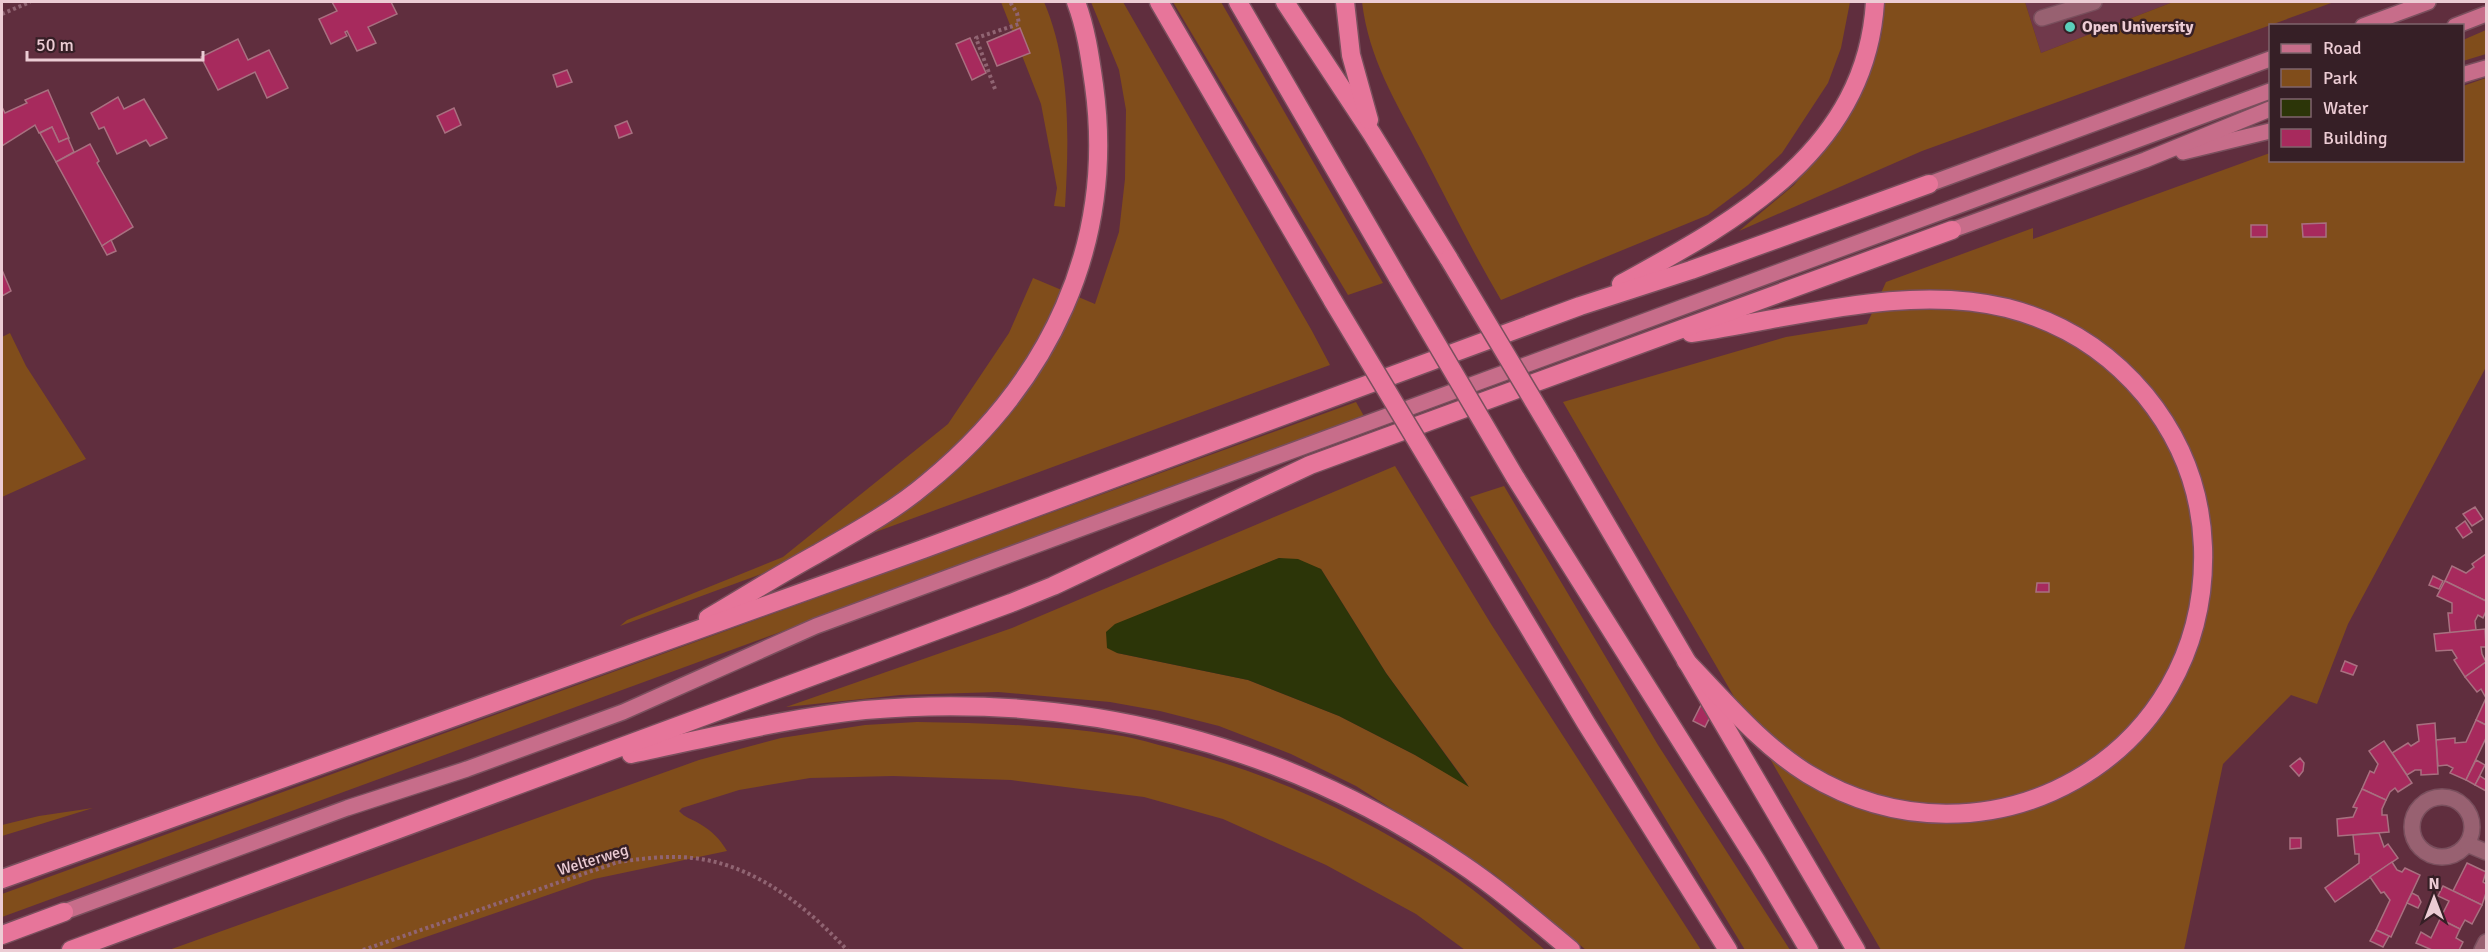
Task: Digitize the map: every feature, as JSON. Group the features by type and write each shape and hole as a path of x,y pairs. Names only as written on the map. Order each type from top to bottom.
{"highway":[{"path":"670,640 864,528 925,485 975,441 1015,394 1030,372 1057,325 1079,272 1088,241 1097,191 1097,109 1090,56 1076,2"},
{"path":"1160,2 1333,301 1586,723 1728,951"},
{"path":"1238,2 1515,477 1757,862 1809,951"},
{"path":"1285,2 1372,134 1449,259 1856,951"},
{"path":"1345,2 1352,55 1372,134"},
{"path":"1580,306 1683,250 1742,214 1790,175 1810,154 1843,110 1856,85 1872,32 1875,2"},
{"path":"2,879 670,640 1580,306 1691,270 1929,184"},
{"path":"71,951 1011,603 1062,582 1310,465 1952,230"},
{"path":"1654,339 1889,301 1931,299 1982,303 2028,314 2078,337 2102,353 2120,368 2152,404 2186,462 2198,503 2203,533 2204,576 2196,624 2187,651 2168,691 2141,727 2111,756 2071,783 2025,803 1972,814 1949,814 1902,810 1855,796 1811,776 1789,762 1686,661"},
{"path":"568,767 792,721 902,707 1019,709 1129,723 1190,736 1239,751 1362,805 1459,862 1510,900 1571,951"},
{"path":"2,935 64,912"}],"main road":[{"path":"2368,24 2428,2"},
{"path":"2459,24 2487,14"},
{"path":"1929,184 2269,60"},
{"path":"2464,75 2487,68"},
{"path":"64,912 347,808 529,747 668,693 816,626 2269,92"},
{"path":"1952,230 2145,160 2269,110"},
{"path":"2145,160 2242,140 2269,132"}],"street":[{"path":"2042,18 2094,2"},
{"path":"2467,844 2487,852"},
{"path":"2482,951 2487,942"}],"path":[{"path":"2,14 30,2"},
{"path":"995,89 976,38 1019,24 1017,13 1011,2"},
{"name":"Welterweg","path":"363,951 618,862 681,857 720,863 763,882 808,912 847,951"}],"shaded area":[{"name":"Open University","path":"2025,2 2173,2 2041,53"}],"green space":[{"path":"1001,2 1044,2 1053,26 1064,77 1066,103 1065,207 1054,206 1057,188 1041,104"},
{"path":"1091,2 1123,2 1330,365 620,626 627,620 783,557 948,424 1009,333 1033,278 1095,304 1119,232 1125,179 1126,110 1119,70"},
{"path":"1173,2 1221,2 1383,283 1348,295"},
{"path":"1362,2 1850,2 1841,48 1828,83 1782,153 1748,185 1708,215 1501,300 1384,79 1365,23"},
{"path":"1885,2 2025,2 2041,53 2173,2 2334,2 1922,151 1739,231 1794,185 1837,134 1862,92 1881,37"},
{"path":"2486,30 2486,54 2464,61 2464,40"},
{"path":"2486,78 2486,367 2348,624 2317,704 2291,695 2223,764 2184,950 1881,950 1563,402 1786,337 1867,324 1886,282 2033,228 2033,239 2269,153 2269,162 2464,162 2464,86"},
{"path":"10,333 26,366 86,459 2,497 2,337"},
{"path":"1356,402 1365,418 2,917 2,894"},
{"path":"1395,466 1491,624 1701,950 1586,950 1494,874 1356,786 1291,754 1219,726 1160,711 1110,702 998,692 900,695 786,707 1012,628","holes":["1279,558 1321,569 1386,673 1468,785 1339,716 1248,680 1117,653 1164,606"]},
{"path":"1504,486 1658,745 1790,950 1745,950 1470,497"},
{"path":"917,722 1017,725 1116,735 1209,758 1278,782 1344,812 1439,866 1494,906 1545,950 1465,950 1416,914 1326,865 1223,819 1144,797 1011,780 893,776 810,778 739,790 682,808 679,811 681,813 712,832 727,851 594,879 388,950 169,950 699,760 781,738 865,725"},
{"path":"93,808 2,836 2,825 39,816"}],"water":[{"path":"1279,558 1298,559 1321,569 1386,673 1469,787 1415,755 1339,716 1248,680 1117,653 1107,648 1106,632 1115,624"}],"building":[{"path":"332,2 391,2 397,14 368,27 376,43 357,51 347,31 345,32 347,36 331,44 319,19 337,11"},
{"path":"1020,28 1030,53 997,66 987,42"},
{"path":"970,38 986,73 972,80 956,44"},
{"path":"238,39 248,60 269,50 288,88 267,98 255,72 218,90 201,57"},
{"path":"567,70 572,82 557,87 553,75"},
{"path":"48,90 69,138 59,142 52,127 39,133 35,125 2,146 2,110 5,113 27,103 25,100"},
{"path":"118,97 124,109 144,99 167,138 150,146 146,140 117,154 104,127 99,129 91,113"},
{"path":"454,108 461,125 445,133 437,116"},
{"path":"627,121 632,133 619,138 615,126"},
{"path":"52,127 59,142 68,138 74,152 56,162 40,133"},
{"path":"90,144 99,161 97,163 133,227 102,246 56,162"},
{"path":"2326,223 2326,237 2303,237 2302,224"},
{"path":"2251,225 2267,225 2267,237 2251,237"},
{"path":"111,240 116,251 107,255 102,246"},
{"path":"2,270 11,291 2,296"},
{"path":"2475,507 2483,519 2472,526 2463,514"},
{"path":"2465,521 2472,532 2463,538 2456,528"},
{"path":"2486,554 2486,601 2445,581 2452,566 2466,573 2474,567 2472,564"},
{"path":"2433,576 2443,581 2439,589 2429,585"},
{"path":"2445,581 2486,601 2483,618 2478,615 2475,621 2476,630 2450,633 2448,613 2452,613 2452,603 2437,596"},
{"path":"2037,583 2049,583 2049,592 2036,592"},
{"path":"2485,629 2486,647 2481,647 2486,662 2465,677 2454,660 2457,658 2452,650 2436,651 2434,634"},
{"path":"2345,661 2357,666 2353,675 2341,671"},
{"path":"2486,662 2486,698 2481,689 2477,692 2465,677"},
{"path":"1706,695 1718,701 1705,727 1693,721"},
{"path":"2486,698 2486,725 2476,720"},
{"path":"2476,720 2486,725 2486,738 2466,780 2450,773 2453,768 2447,765 2438,766 2436,740 2455,738 2455,743 2466,742"},
{"path":"2435,723 2438,774 2421,775 2421,770 2415,770 2407,775 2392,753 2408,743 2411,746 2419,741 2417,725"},
{"path":"2384,741 2412,783 2398,792 2395,788 2386,800 2362,789 2370,771 2374,773 2378,764 2369,751"},
{"path":"2300,758 2304,763 2303,771 2299,776 2290,766"},
{"path":"2476,760 2485,765 2475,785 2466,780"},
{"path":"2480,776 2486,780 2486,791 2475,785"},
{"path":"2362,789 2386,800 2382,815 2387,815 2389,832 2338,836 2337,819 2353,817 2357,808 2353,807"},
{"path":"2379,833 2384,847 2388,844 2398,858 2335,902 2325,888 2359,863 2359,854 2355,854 2353,835"},
{"path":"2290,838 2301,838 2301,848 2290,849"},
{"path":"2392,862 2397,870 2402,872 2405,868 2420,875 2391,937 2376,930 2390,900 2384,892 2381,893 2370,877"},
{"path":"2467,863 2486,872 2483,882 2486,884 2486,893 2482,905 2453,891"},
{"path":"2443,886 2482,905 2472,924 2465,920 2460,929 2440,919 2449,901 2438,896"},
{"path":"2412,893 2418,896 2421,902 2418,908 2407,903"},
{"path":"2440,919 2460,929 2456,938 2463,942 2459,950 2432,950 2416,943 2421,932 2431,938"},
{"path":"2376,930 2389,936 2383,947 2370,941"}],"place":[{"name":"Open University","path":"2070,27"}]}
